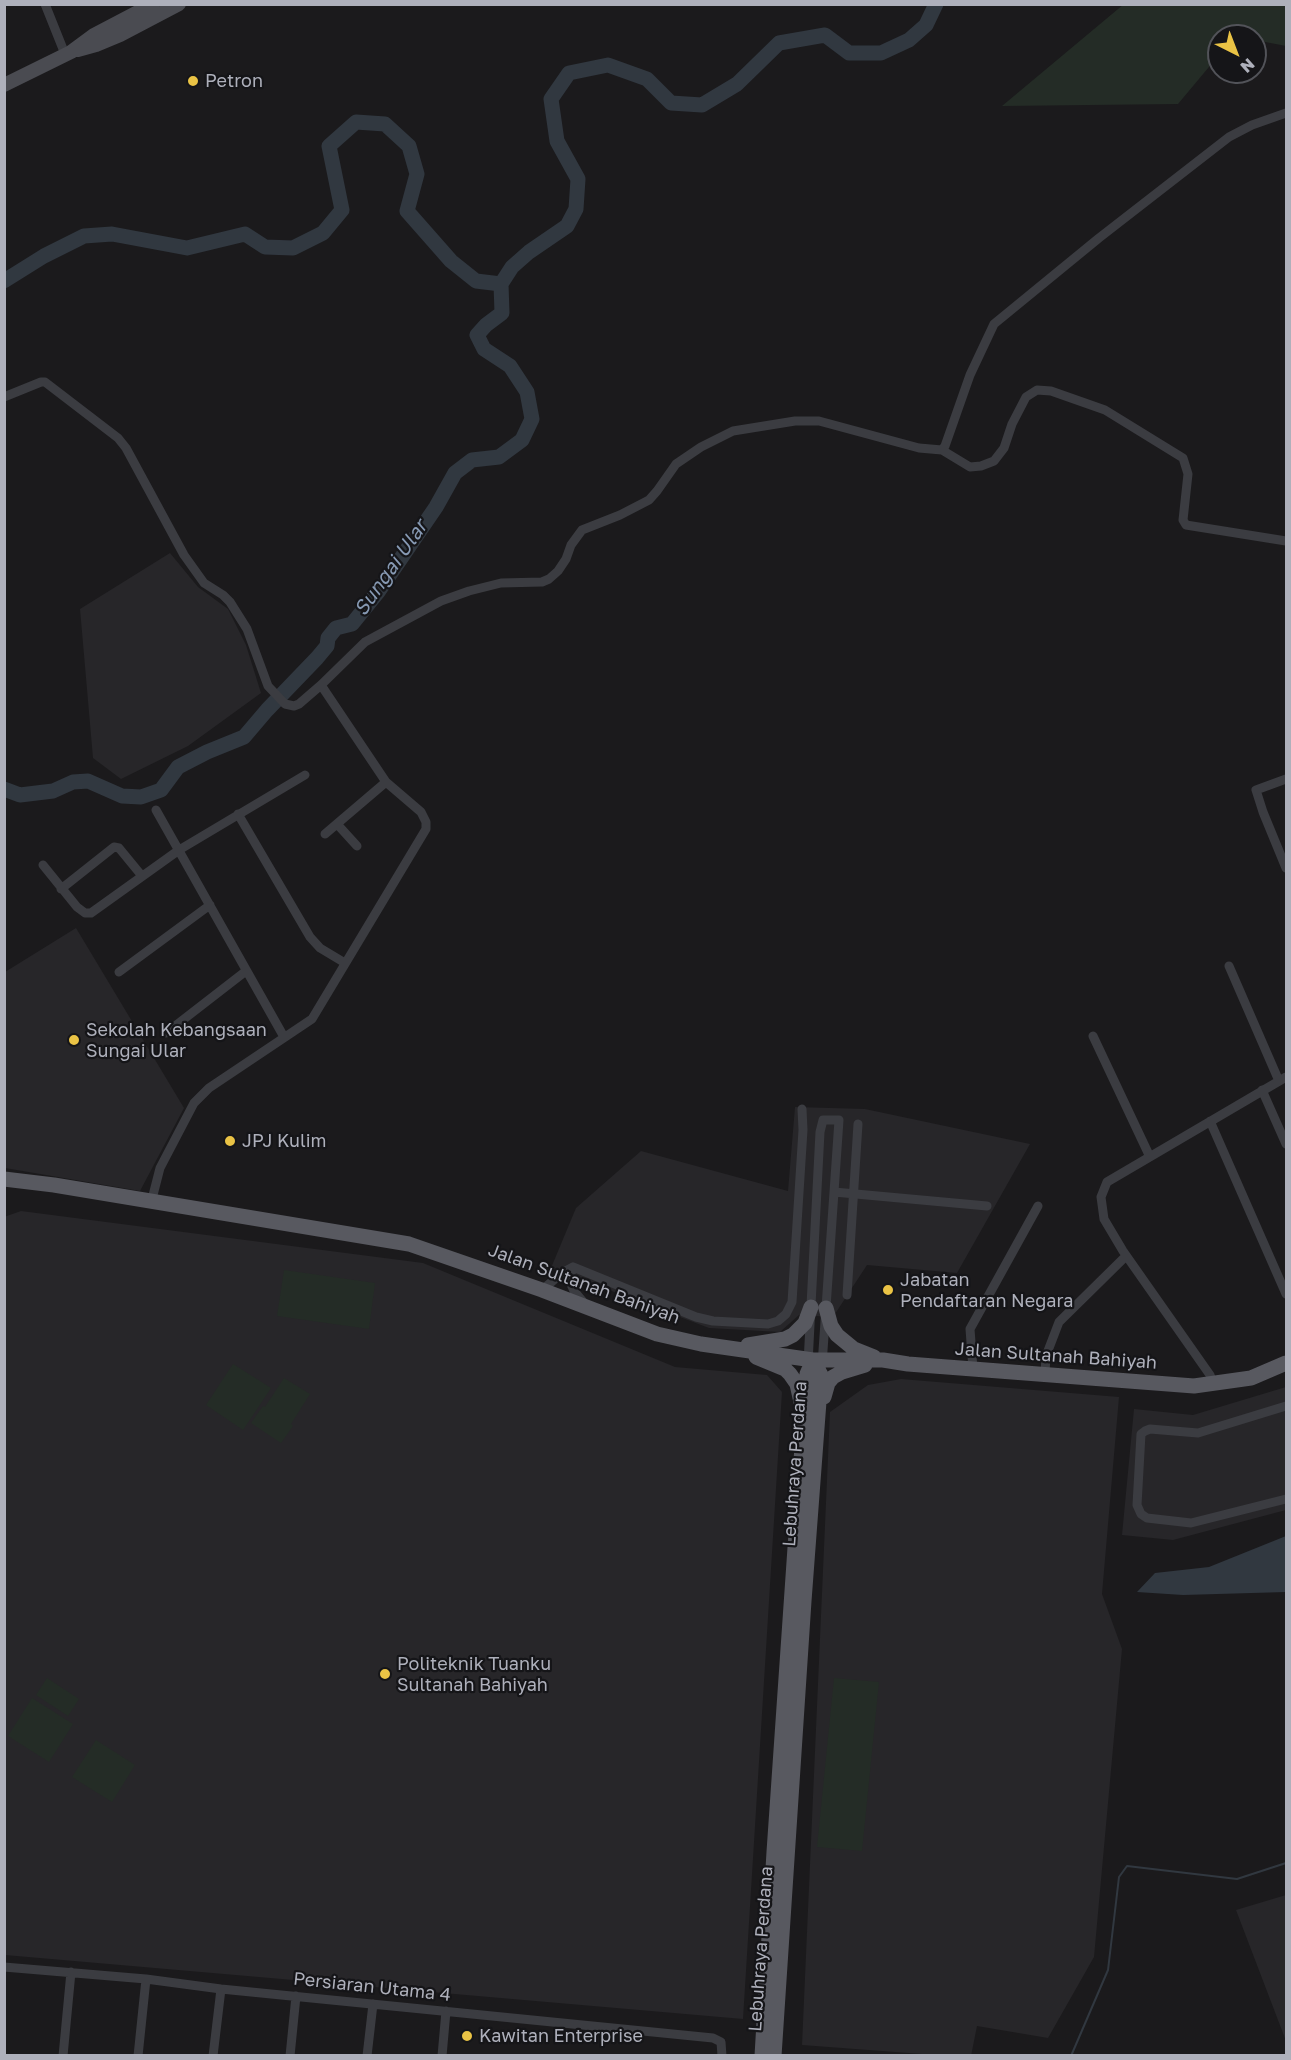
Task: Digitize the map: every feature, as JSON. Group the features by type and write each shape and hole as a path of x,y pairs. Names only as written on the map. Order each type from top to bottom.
{"main road":[{"path":"68,53 96,45 129,30 153,11 178,4"},
{"path":"129,30 136,8"},
{"path":"4,85 68,53 136,8 153,11"},
{"name":"Jalan Sultanah Bahiyah","path":"4,1179 54,1185 151,1203 409,1244 542,1290 657,1334 814,1365 883,1360 1194,1386 1287,1372"},
{"path":"733,1348 785,1339 793,1335 818,1308 845,1343 883,1360"},
{"path":"733,1348 785,1369 790,1374 800,1392 810,1429"},
{"path":"810,1429 828,1383 833,1377 883,1360"},
{"name":"Jalan Sultanah Bahiyah","path":"1263,1374 1275,1366 1287,1363"},
{"name":"Lebuhraya Perdana","path":"762,2055 794,1555 810,1429 814,1365"},
{"name":"Lebuhraya Perdana","path":"774,2055 815,1450 810,1429"},
{"path":"804,1601 794,1555 802,1531 806,1478 815,1450"}],"street":[{"path":"45,4 68,53"},
{"path":"942,450 970,375 994,324 1229,137 1252,125 1287,113"},
{"path":"4,397 41,381 49,384 107,429 126,448 184,555 204,583 223,594 230,602 247,629 265,679 273,693 285,704 294,706 321,685 365,642 441,601 469,591 501,583 542,582 549,579 558,572 571,545 582,530 620,515 648,500 676,464 701,447 733,431 780,423 813,421 919,448 942,450 970,466 981,466 994,461 1004,448 1012,424 1029,394 1037,390 1051,391 1105,410 1183,458 1188,474 1183,520 1186,525 1287,542"},
{"path":"151,1203 160,1168 194,1103 209,1088 312,1019 426,829 426,822 421,812 386,782 321,685"},
{"path":"43,865 77,907 85,913 91,913 179,850 305,775"},
{"path":"1287,778 1256,790 1287,868"},
{"path":"325,834 386,782"},
{"path":"156,810 284,1037"},
{"path":"238,814 310,937 320,948 345,963"},
{"path":"337,824 357,846"},
{"path":"61,888 114,847 119,848 142,876"},
{"path":"119,972 210,905"},
{"path":"1212,1384 1210,1375 1126,1256 1104,1219 1101,1197 1107,1182 1283,1079 1229,966"},
{"path":"166,1033 246,971"},
{"path":"1092,1036 1149,1157"},
{"path":"1262,1090 1287,1144"},
{"path":"573,1267 696,1317 713,1321 768,1324 778,1321 786,1314 792,1302 803,1130 802,1109"},
{"path":"814,1365 818,1308 820,1132 823,1120 839,1120 834,1192 818,1308 814,1365"},
{"path":"1210,1121 1287,1294"},
{"path":"847,1295 858,1124"},
{"path":"803,1130 820,1132"},
{"path":"834,1192 987,1206"},
{"path":"973,1369 970,1329 1038,1206"},
{"path":"1045,1373 1046,1356 1059,1322 1126,1256"},
{"path":"542,1290 573,1267"},
{"path":"573,1267 569,1280 574,1291 587,1307"},
{"path":"1287,1406 1198,1432 1150,1429 1141,1434 1137,1505 1141,1514 1147,1518 1191,1523 1287,1499"},
{"name":"Persiaran Utama 4","path":"4,1967 146,1979 220,1989 718,2039 721,2042 722,2055"},
{"path":"63,2055 71,1972"},
{"path":"138,2055 146,1979"},
{"path":"213,2055 220,1989"},
{"path":"290,2055 296,1996"},
{"path":"367,2055 373,2004"},
{"path":"442,2055 446,2012"}],"shaded area":[{"path":"1124,4 1286,5 1286,46 1267,42 1267,24 1207,24 1207,69 1178,104 1002,106"},
{"path":"170,553 198,587 228,609 246,645 261,693 188,746 121,779 93,758 80,609"},
{"name":"Sekolah Kebangsaan Sungai Ular","path":"76,928 184,1108 140,1191 5,1168 5,972"},
{"path":"795,1107 865,1109 1030,1144 957,1273 867,1265 833,1317 799,1315 780,1332 709,1328 551,1268 576,1208 641,1151 788,1191"},
{"name":"Politeknik Tuanku Sultanah Bahiyah","path":"21,1211 423,1263 675,1367 767,1375 782,1392 743,2019 5,1955 4,1217"},
{"path":"284,1270 375,1283 369,1329 277,1316"},
{"path":"233,1364 271,1388 243,1430 206,1405"},
{"path":"284,1378 310,1394 281,1443 251,1423 263,1406 265,1407"},
{"path":"901,1379 1119,1397 1102,1594 1122,1649 1094,1957 1048,2038 977,2026 971,2056 802,2045 830,1412 868,1385"},
{"path":"1286,1387 1286,1510 1173,1540 1122,1535 1134,1409 1193,1415"},
{"path":"1286,1536 1286,1592 1183,1595 1137,1592 1155,1573 1209,1567"},
{"path":"47,1678 79,1699 68,1716 36,1695"},
{"path":"834,1678 879,1682 862,1851 817,1847"},
{"path":"32,1698 73,1724 49,1762 8,1736"},
{"path":"96,1740 135,1765 112,1802 72,1777"},
{"path":"1286,1895 1286,2041 1236,1910"}],"waterway":[{"path":"501,284 512,267 529,252 567,226 576,209 578,179 557,141 551,99 569,73 608,65 647,79 671,103 702,105 737,84 779,43 825,35 849,53 881,53 909,40 926,25 936,4"},
{"path":"4,281 44,256 84,236 112,234 187,248 245,234 265,247 293,248 323,233 342,210 329,146 356,122 385,124 409,146 417,174 407,211 451,261 476,281 501,284"},
{"name":"Sungai Ular","path":"4,789 20,795 53,791 73,782 88,781 122,796 141,797 161,790 178,767 244,737 317,658 327,646 328,638 336,628 352,624 378,592 436,507 455,473 472,460 499,457 522,440 532,419 527,392 510,366 484,349 477,335 502,313 501,284"},
{"path":"1071,2056 1108,1970 1119,1877 1127,1866 1237,1879 1286,1863"}],"place":[{"name":"Petron","path":"193,81"},
{"name":"Sekolah Kebangsaan Sungai Ular","path":"74,1040"},
{"name":"JPJ Kulim","path":"230,1141"},
{"name":"Jabatan Pendaftaran Negara","path":"888,1290"},
{"name":"Politeknik Tuanku Sultanah Bahiyah","path":"385,1674"},
{"name":"Kawitan Enterprise","path":"467,2036"}]}
